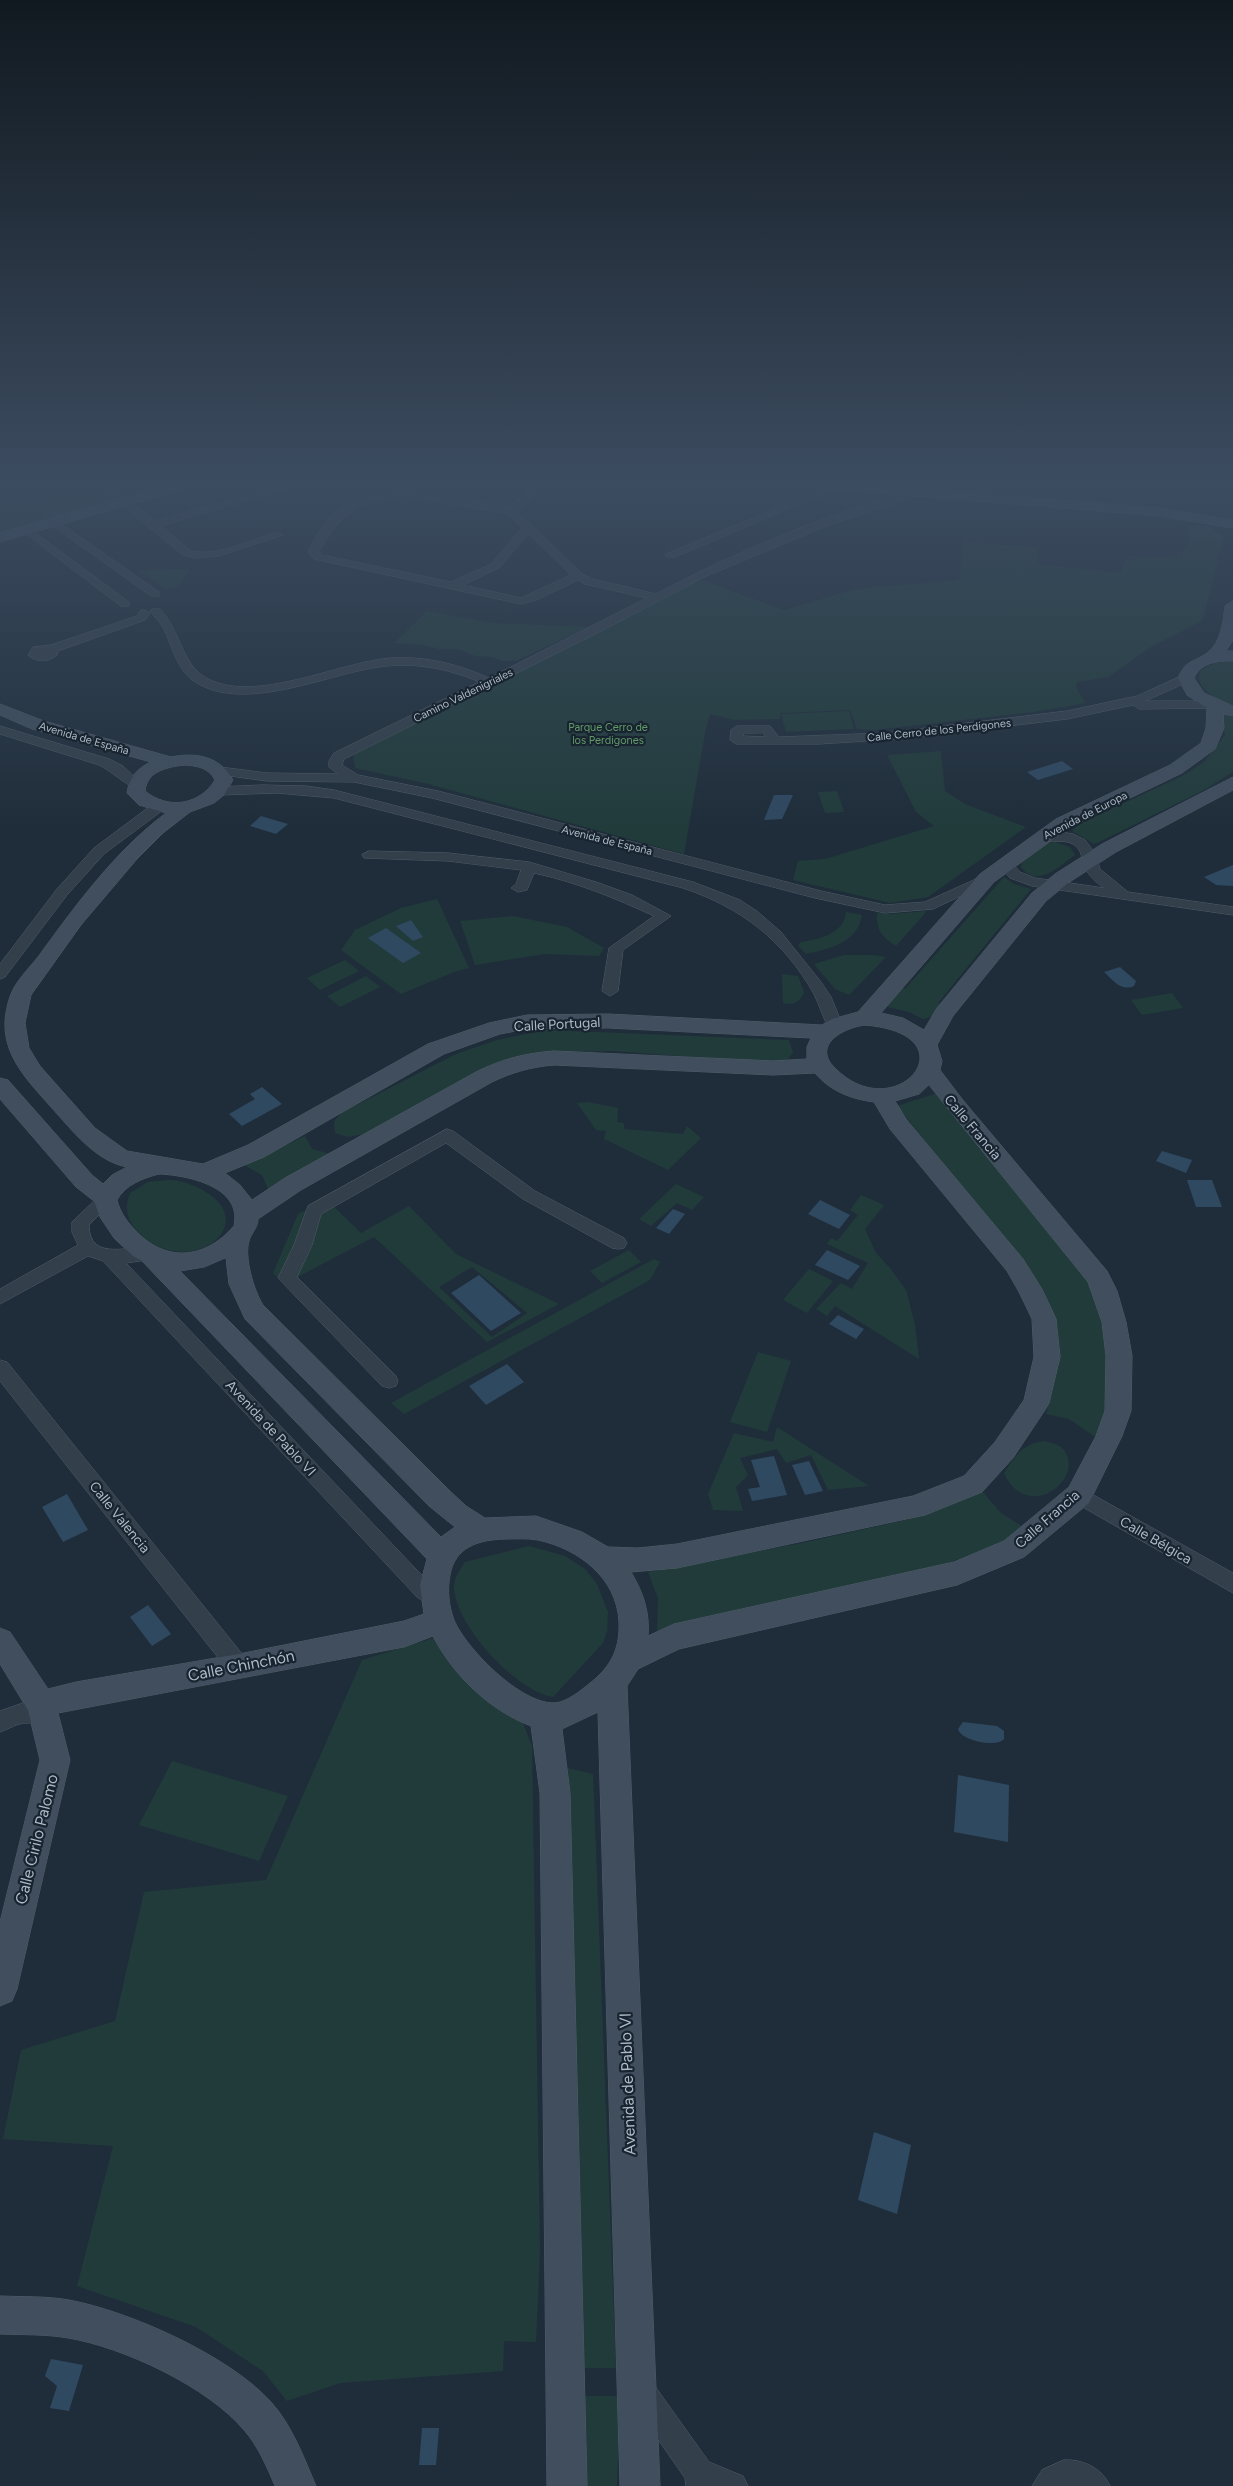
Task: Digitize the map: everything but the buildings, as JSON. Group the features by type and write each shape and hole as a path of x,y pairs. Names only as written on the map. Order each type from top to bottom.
{"street":[{"path":"121,601 132,612 157,604"},
{"path":"125,604 129,601"},
{"path":"149,601 157,604"},
{"path":"153,601 172,629 188,668 203,680 215,685 252,689 280,687 358,667 397,661 451,667 488,682"},
{"name":"Camino Valdenigriales","path":"354,778 336,767 335,761 339,756 599,628 648,601"},
{"path":"51,649 142,618 157,604"},
{"path":"1221,707 1193,692 1186,678 1193,666 1211,658 1222,649 1230,624 1233,606"},
{"path":"1211,658 1233,656"},
{"name":"Calle Cerro de los Perdigones","path":"776,741 867,738 1031,720 1143,699 1167,690 1186,678"},
{"name":"Calle Cerro de los Perdigones","path":"1101,708 1146,705 1221,707"},
{"name":"Avenida de Europa","path":"865,1018 987,878 1042,836 1063,823 1176,770 1191,760 1209,745 1221,707"},
{"name":"Avenida de España","path":"0,709 38,725 170,762"},
{"name":"Avenida de España","path":"0,730 104,762 118,769 136,784"},
{"path":"199,761 212,765 220,771 224,780 220,791 205,801 185,807 158,807 144,802 136,793 136,784 148,771 170,762 199,761"},
{"name":"Avenida de España","path":"220,771 267,777 354,778 433,794 878,908 913,909 928,906 987,878"},
{"path":"927,1044 944,1013 1039,898 1054,884 1089,858 1233,782"},
{"name":"Avenida de España","path":"220,791 262,788 310,790 334,794 688,885 718,896 742,908 770,928 823,998 830,1029"},
{"path":"0,974 62,892 99,851 158,807"},
{"path":"185,807 156,829 130,855 74,921 21,994 15,1023 18,1048 32,1071 87,1134 120,1158 159,1166 192,1168 204,1172 232,1189 243,1205 240,1284 254,1312 439,1498 456,1514 483,1530"},
{"path":"1042,836 1060,836 1073,839 1084,847 1093,870 1104,882 1132,898"},
{"path":"369,855 439,855 529,866 580,880 625,896 664,916 616,948 607,984"},
{"path":"1006,864 1015,876 1032,882 1054,884 1132,898 1233,911"},
{"path":"518,888 522,887 529,866"},
{"path":"865,1018 880,1019 908,1027 927,1044 932,1057 930,1071 922,1080 911,1088 897,1093 880,1094 865,1093 838,1084 827,1076 819,1066 816,1048 830,1029 865,1018"},
{"name":"Calle Portugal","path":"204,1172 256,1151 436,1049 468,1036 496,1028 527,1022 608,1021 830,1029"},
{"path":"159,1166 145,1168 123,1179 81,1222 82,1236 89,1247 109,1256 149,1256 177,1262 198,1261 214,1254 241,1227 293,1184 439,1101 502,1068 529,1060 554,1058 773,1068 819,1066"},
{"name":"Calle Francia","path":"621,1671 674,1637 957,1574 1014,1549 1079,1496 1109,1436 1118,1410 1119,1356 1114,1322 1105,1291 1098,1277 954,1104 930,1071"},
{"path":"0,1085 84,1181 105,1199 108,1213 134,1244 149,1256 442,1556"},
{"path":"603,1559 638,1560 677,1556 915,1508 973,1484 1004,1450 1036,1403 1046,1357 1044,1320 1030,1290 1015,1265 898,1124 880,1094"},
{"path":"389,1382 288,1278 303,1245 314,1210 447,1135 530,1195 618,1243"},
{"path":"0,1297 89,1247"},
{"name":"Avenida de Pablo VI","path":"109,1256 424,1591 437,1610 455,1648 491,1685 520,1705 545,1717"},
{"name":"Calle Valencia","path":"0,1367 239,1667"},
{"name":"Calle Bélgica","path":"1079,1496 1233,1584"},
{"name":"Avenida de Pablo VI","path":"437,1610 436,1572 442,1556 453,1542 470,1533 483,1530 536,1528 559,1533 582,1545 618,1572 627,1587 632,1601 635,1616 621,1671 640,2486"},
{"name":"Calle Chinchón","path":"27,1709 76,1695 239,1667 404,1634 437,1610"},
{"name":"Calle Cirilo Palomo","path":"0,1641 27,1709 55,1760 52,1781 16,1917 0,1989"},
{"path":"568,2486 555,1793 545,1717 567,1714 591,1700 621,1671"},
{"path":"0,2315 68,2319 126,2334 217,2382 251,2408 274,2439 296,2486"},
{"path":"638,2387 700,2479 734,2486"},
{"path":"1047,2486 1060,2475 1071,2474 1083,2476 1095,2486"}],"green space":[{"name":"Parque Cerro de los Perdigones","path":"656,601 759,601 784,610 814,601 1208,601 1203,620 1149,648 1108,677 1077,682 1076,688 1086,703 1033,712 874,730 857,729 850,710 780,713 780,719 734,720 710,714 684,854 428,784 355,768 353,755"},
{"path":"427,611 490,623 588,627 516,661 502,661 493,657 475,656 459,649 439,649 423,645 394,643"},
{"path":"1233,662 1233,705 1219,700 1209,693 1202,686 1199,679 1201,672 1207,667 1217,663"},
{"path":"849,711 854,729 786,732 781,714"},
{"path":"1220,714 1233,717 1233,772 1206,789 1094,844 1072,831 1079,824 1182,776 1204,762 1225,735"},
{"path":"941,751 945,791 965,804 1026,827 928,897 890,903 793,880 798,861 825,859 934,826 916,812 887,755"},
{"path":"837,791 844,812 825,813 818,792"},
{"path":"1055,842 1070,847 1075,855 1056,869 1041,876 1027,873 1021,867 1022,862 1048,843"},
{"path":"1004,877 1014,884 1031,889 938,1003 943,1006 934,1016 923,1019 909,1012 888,1007 887,1002 899,987 905,989"},
{"path":"437,899 469,968 454,972 401,994 341,950 355,930 401,908"},
{"path":"927,911 896,946 879,929 877,913 892,914"},
{"path":"846,912 862,915 855,932 849,938 833,947 806,954 798,946 801,942 823,937 836,930 841,926"},
{"path":"513,916 567,927 604,948 599,956 545,954 475,965 460,921"},
{"path":"844,955 886,957 849,995 835,989 814,964"},
{"path":"345,960 359,971 320,990 307,978"},
{"path":"782,974 798,976 804,992 796,1002 790,1004 783,1003"},
{"path":"366,976 380,987 340,1007 327,996"},
{"path":"1172,993 1183,1008 1142,1015 1131,1000"},
{"path":"546,1030 789,1040 793,1052 785,1064 614,1051 561,1052 370,1133 348,1137 335,1133 334,1121 343,1112 456,1054 497,1040"},
{"path":"938,1093 1091,1284 1105,1327 1110,1402 1098,1439 1069,1419 1046,1414 1060,1356 1054,1318 1042,1287 897,1106"},
{"path":"588,1102 618,1108 617,1122 624,1123 624,1129 683,1134 687,1126 701,1138 668,1170 604,1139 606,1131 596,1130 577,1103"},
{"path":"305,1136 312,1149 335,1155 270,1193 262,1175 244,1165"},
{"path":"170,1180 186,1183 200,1189 209,1194 222,1207 226,1221 221,1234 210,1244 195,1250 176,1252 157,1246 138,1232 131,1223 127,1209 130,1193 148,1182"},
{"path":"676,1184 704,1197 692,1210 677,1203 651,1226 639,1219"},
{"path":"861,1195 884,1205 865,1229 876,1253 906,1290 915,1325 919,1359 835,1306 827,1316 816,1309 841,1283 852,1289 868,1263 827,1244 831,1238 837,1241 858,1215 850,1210"},
{"path":"327,1200 361,1233 409,1206 456,1254 559,1304 487,1342 374,1237 284,1284 273,1273 298,1214","holes":["472,1267 527,1313 492,1337 439,1287"]},
{"path":"629,1250 641,1262 602,1283 590,1271"},
{"path":"654,1259 660,1262 650,1280 404,1414 391,1403"},
{"path":"809,1269 833,1281 807,1313 783,1300"},
{"path":"758,1352 791,1361 767,1432 730,1422"},
{"path":"777,1427 869,1486 828,1490 811,1455 786,1463 777,1449 740,1458 748,1475 736,1487 743,1511 713,1510 708,1494 734,1433 773,1442"},
{"path":"1045,1441 1062,1448 1068,1459 1068,1471 1062,1482 1052,1491 1040,1496 1027,1495 1014,1488 1004,1473 1020,1451 1031,1444"},
{"path":"981,1490 1001,1513 1025,1528 1000,1544 937,1567 657,1631 658,1598 648,1572 802,1543 906,1520"},
{"path":"529,1546 565,1556 585,1569 597,1584 608,1612 607,1632 603,1643 553,1697 538,1692 522,1683 491,1656 466,1622 458,1605 454,1590 455,1579 465,1562"},
{"path":"440,1636 521,1718 532,1746 540,2249 536,2342 504,2341 503,2371 340,2383 287,2401 263,2371 196,2327 77,2286 113,2146 3,2139 21,2050 115,2021 144,1892 266,1880 362,1660"},
{"path":"172,1761 288,1796 259,1861 139,1825"},
{"path":"568,1768 593,1774 616,2368 582,2368"},
{"path":"582,2396 620,2396 617,2486 586,2486"}],"water":[{"path":"1062,761 1073,769 1038,780 1027,772"},
{"path":"774,795 793,795 782,819 764,820"},
{"path":"261,816 288,824 276,834 250,826"},
{"path":"1233,865 1233,886 1216,885 1204,877"},
{"path":"411,920 423,937 413,941 396,926"},
{"path":"386,928 421,953 403,963 368,938"},
{"path":"1120,967 1136,981 1134,986 1121,986 1104,972"},
{"path":"262,1087 282,1104 242,1126 229,1114 255,1099 250,1094"},
{"path":"1162,1151 1192,1160 1186,1173 1156,1161"},
{"path":"1187,1180 1212,1180 1222,1207 1196,1207"},
{"path":"820,1200 850,1215 839,1229 808,1214"},
{"path":"673,1209 685,1214 669,1234 656,1228"},
{"path":"827,1250 860,1266 848,1280 815,1265"},
{"path":"479,1275 521,1313 491,1331 451,1293"},
{"path":"838,1315 864,1329 856,1339 829,1324"},
{"path":"507,1364 524,1382 486,1405 469,1386"},
{"path":"774,1456 787,1495 752,1501 748,1489 760,1487 751,1460"},
{"path":"809,1461 823,1491 805,1495 792,1465"},
{"path":"67,1494 88,1530 63,1542 42,1507"},
{"path":"148,1605 171,1634 152,1646 130,1617"},
{"path":"963,1722 997,1726 1004,1731 1004,1739 994,1743 972,1740 965,1737 958,1729"},
{"path":"958,1775 1009,1785 1008,1842 954,1832"},
{"path":"874,2132 911,2145 897,2214 858,2200"},
{"path":"51,2359 83,2365 69,2411 50,2408 57,2386 45,2376"},
{"path":"422,2428 439,2428 436,2465 419,2465"}]}
